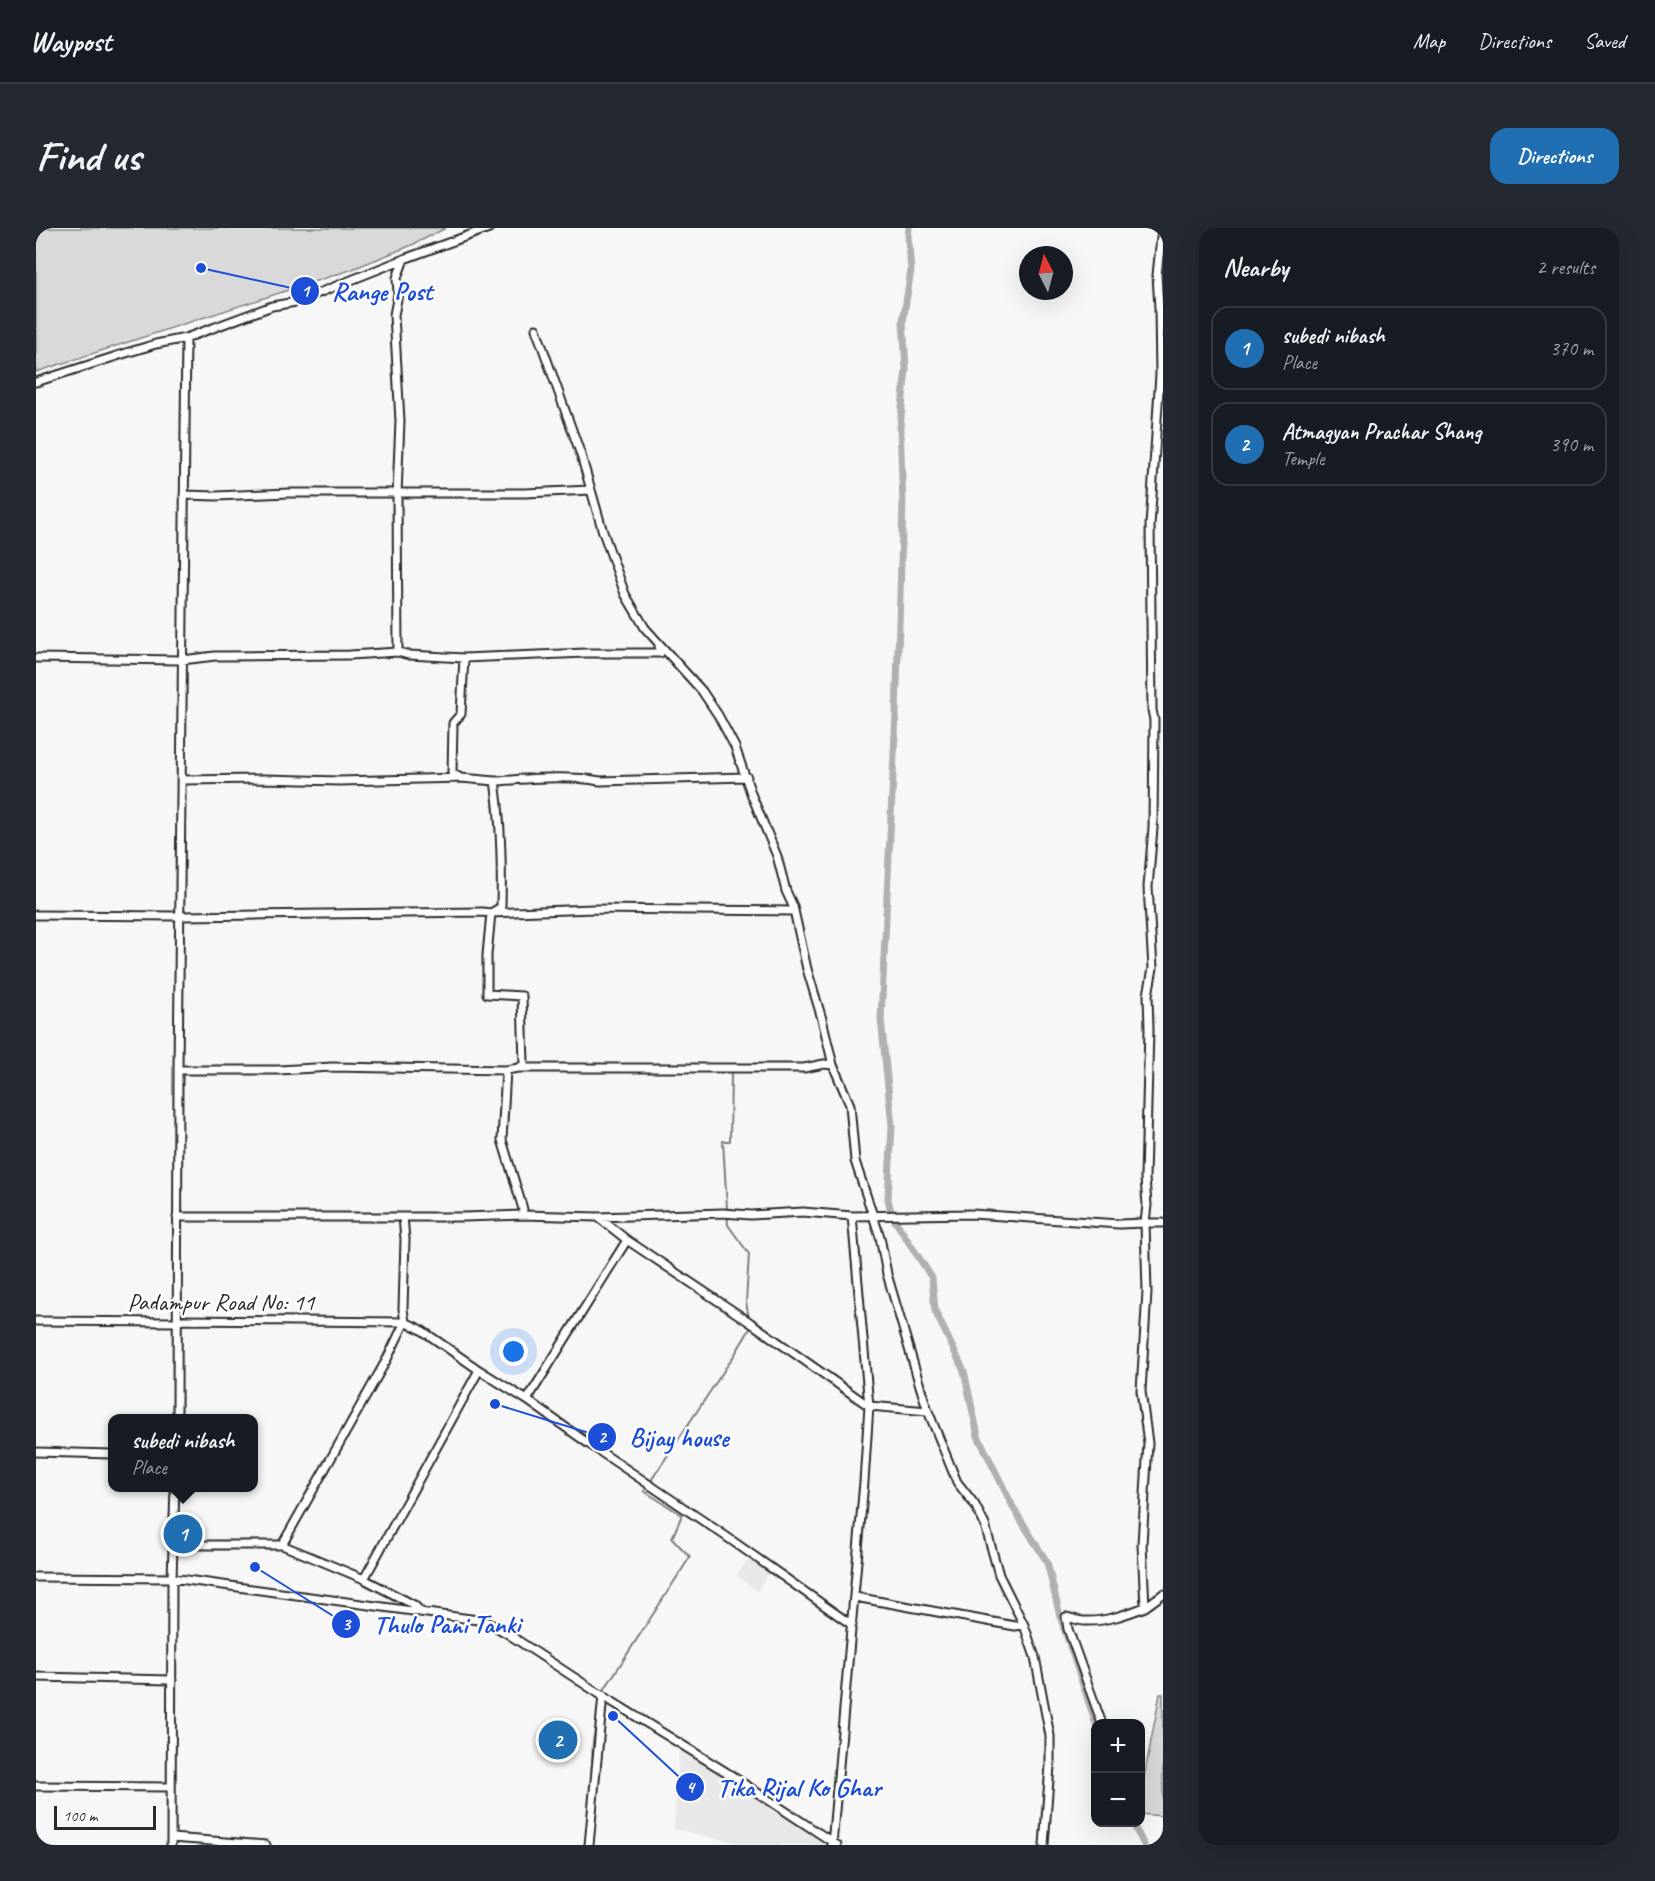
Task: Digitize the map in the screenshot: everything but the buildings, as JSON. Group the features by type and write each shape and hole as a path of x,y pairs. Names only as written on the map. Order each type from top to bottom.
{"street":[{"path":"36,382 146,347 186,338 272,306 296,302 489,228"},
{"path":"1145,1607 1142,1544 1148,1443 1141,1391 1147,1292 1145,1178 1148,995 1152,968 1148,887 1153,828 1154,720 1150,526 1160,374 1157,275 1162,228"},
{"path":"398,652 397,494 400,421 394,315 398,294 397,278 404,259"},
{"path":"536,329 575,437 603,532 625,594 645,628 702,691 718,715 735,747 777,856 786,891 793,906 833,1065 850,1105 855,1161 871,1216 880,1237 887,1274 928,1411 957,1482 975,1505 985,1525 999,1575 1024,1625 1035,1657 1050,1736 1044,1845"},
{"path":"177,1414 178,1070 186,338"},
{"path":"184,495 525,493 591,490"},
{"path":"36,658 182,660 215,656 350,655 398,652 410,656 464,658 586,653 660,654 659,645"},
{"path":"461,778 452,773 453,723 462,714 464,658"},
{"path":"181,780 339,781 461,778 495,781 585,778 600,782 747,777"},
{"path":"491,913 501,907 498,801 495,781"},
{"path":"36,915 491,913 592,909 793,911"},
{"path":"491,913 487,955 488,994 522,996 524,1064 519,1068"},
{"path":"178,1070 279,1070 332,1067 506,1070 519,1068 804,1068 824,1064 833,1065"},
{"path":"506,1070 502,1140 523,1209 522,1215"},
{"path":"177,1218 522,1215 598,1217 803,1212 841,1216 972,1214 1119,1224 1163,1223"},
{"path":"282,1545 387,1359 405,1322 403,1309 405,1239 402,1216"},
{"path":"36,1576 172,1578 485,1621 535,1650 726,1772 834,1844 849,1623 855,1597 869,1406 851,1216"},
{"path":"598,1217 627,1240 744,1318 869,1406 928,1411"},
{"path":"527,1400 627,1240"},
{"name":"Padampur Road No: 11","path":"36,1321 405,1322"},
{"path":"405,1322 420,1329 527,1400 849,1623"},
{"path":"364,1579 479,1370"},
{"path":"36,1452 108,1454"},
{"path":"175,1492 172,1578 171,1842 266,1845"},
{"path":"173,1545 282,1545 364,1579 414,1605 421,1612"},
{"path":"1100,1719 1068,1629 1066,1617 1085,1621 1127,1614 1145,1607 1163,1594"},
{"path":"855,1597 1015,1626 1024,1625"},
{"path":"36,1677 172,1680"},
{"path":"588,1845 601,1694"},
{"path":"36,1786 171,1787"}],"shaded area":[{"path":"36,228 446,228 412,245 350,270 36,372"},
{"path":"750,1558 770,1572 757,1591 736,1575"},
{"path":"1160,1694 1163,1694 1163,1816 1145,1814 1145,1772"},
{"path":"679,1747 828,1842 827,1845 747,1845 674,1829"}],"waterway":[{"path":"909,228 911,270 903,321 906,369 900,427 903,504 896,713 881,1019 892,1126 888,1199 892,1216 932,1278 935,1311 964,1371 978,1436 1014,1509 1047,1562 1060,1616 1094,1719"},
{"path":"731,1073 730,1141 723,1141 728,1225 749,1254 746,1302 749,1319"},
{"path":"602,1693 690,1557 672,1538 682,1515 644,1491 735,1354 751,1327 750,1325"},
{"path":"591,1785 593,1742 598,1713"},
{"path":"1135,1827 1144,1845"}],"place":[{"name":"Range Post","path":"201,268"},
{"name":"Bijay house","path":"495,1404"},
{"name":"subedi nibash","path":"183,1534"},
{"name":"Thulo Pani Tanki","path":"255,1567"},
{"name":"Tika Rijal Ko Ghar","path":"613,1716"},
{"name":"Atmagyan Prachar Shang","path":"558,1740"}]}
